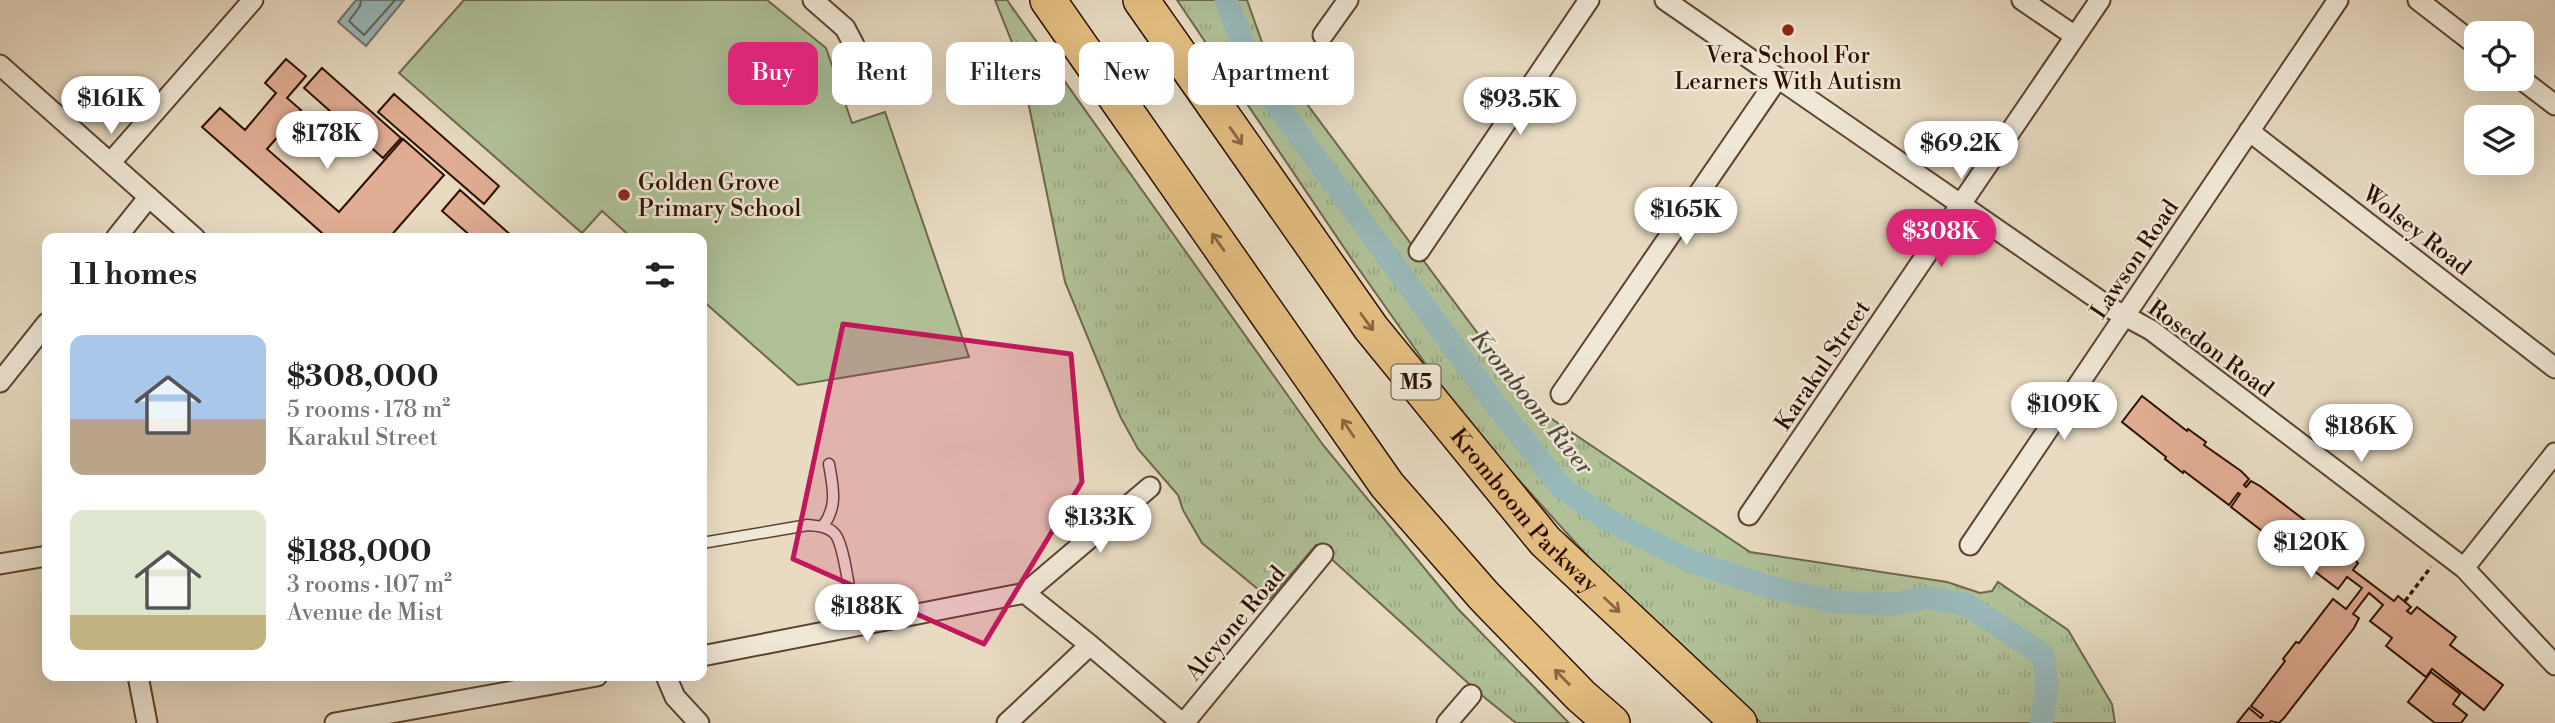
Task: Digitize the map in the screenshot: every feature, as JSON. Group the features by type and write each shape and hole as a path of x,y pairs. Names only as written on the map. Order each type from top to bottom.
{"highway":[{"path":"1048,0 1387,485 1484,596 1581,696 1612,723"},
{"name":"Kromboom Parkway","path":"1140,0 1371,328 1545,541 1739,723"}],"street":[{"path":"111,162 253,0"},
{"path":"813,0 845,28 852,42"},
{"path":"1324,35 1348,0"},
{"path":"1419,251 1589,0"},
{"name":"Rosedon Road","path":"1665,0 1960,205 2125,316 2151,330 2464,568 2555,664"},
{"path":"2022,0 2075,36"},
{"name":"Karakul Street","path":"1749,515 2100,0"},
{"name":"Lawson Road","path":"1970,545 2338,0"},
{"path":"2418,0 2464,36"},
{"path":"0,65 189,233"},
{"path":"1561,394 1778,78"},
{"path":"2534,89 2555,105"},
{"name":"Wolsey Road","path":"2249,131 2555,368"},
{"path":"120,233 148,198"},
{"path":"0,382 42,329"},
{"path":"2464,568 2555,453"},
{"path":"707,655 1025,593 1150,487"},
{"name":"Alcyone Road","path":"1183,723 1323,554"},
{"path":"0,564 42,557"},
{"path":"1025,593 1183,723"},
{"path":"1007,723 1090,645"},
{"path":"139,681 147,723"},
{"path":"335,723 569,681"},
{"path":"668,681 675,697 699,723"},
{"path":"1447,723 1471,695"}],"lane":[{"path":"823,526 830,516 834,502 828,464"},
{"path":"707,542 808,525 823,526 836,534 842,546 856,626"}],"path":[{"path":"2404,601 2443,552"}],"highlighted area":[{"path":"843,324 1071,354 1082,482 984,644 793,559"}],"green space":[{"path":"464,0 767,0 826,48 832,65 832,105 846,105 852,123 885,112 969,357 798,385 707,304 707,233 626,233 602,211 582,233 399,73"},
{"path":"995,0 1007,0 1037,42 1012,42"},
{"path":"1177,0 1247,0 1262,42 1205,42"},
{"path":"1065,82 1323,445 1458,609 1569,723 1516,723 1479,693 1316,545 1270,599 1202,543 1183,510 1178,495 1138,449 1120,416 1065,282 1029,106 1065,105"},
{"path":"1248,105 1308,105 1531,405 1750,552 1947,582 1980,593 1992,591 1998,582 2068,630 2112,704 2115,723 1761,723 1592,561 1488,446 1439,383"}],"water":[{"path":"356,0 404,0 366,46 338,22"}],"building":[{"path":"286,59 306,76 287,98 301,110 267,149 339,212 403,139 444,175 393,233 322,233 202,127 220,108 245,130 276,93 265,83"},
{"path":"322,68 401,138 383,158 304,88"},
{"path":"394,94 499,186 484,204 378,112"},
{"path":"460,190 508,233 467,233 442,211"},
{"path":"2142,396 2241,471 2249,479 2244,485 2246,487 2251,481 2260,486 2350,555 2358,563 2353,570 2394,601 2398,596 2411,607 2407,611 2411,614 2417,607 2456,637 2450,645 2503,685 2484,710 2432,669 2426,677 2386,646 2392,638 2370,621 2383,605 2369,593 2353,614 2359,618 2354,628 2279,723 2237,723 2249,708 2261,718 2263,715 2251,706 2296,642 2299,643 2333,599 2346,609 2362,588 2347,577 2338,589 2293,555 2291,557 2231,507 2240,494 2238,493 2229,505 2184,471 2183,473 2122,422"},
{"path":"2431,672 2460,694 2453,704 2467,715 2461,723 2435,723 2408,702"}],"waterway":[{"name":"Kromboom River","path":"1226,0 1255,75 1493,401 1561,487 1608,520 1690,561 1772,588 1835,602 1895,604 1928,597 1967,605 2043,655 2047,685 2041,723"}],"place":[{"name":"Vera School For Learners With Autism","path":"1788,30"},
{"name":"Golden Grove Primary School","path":"624,195"}]}
